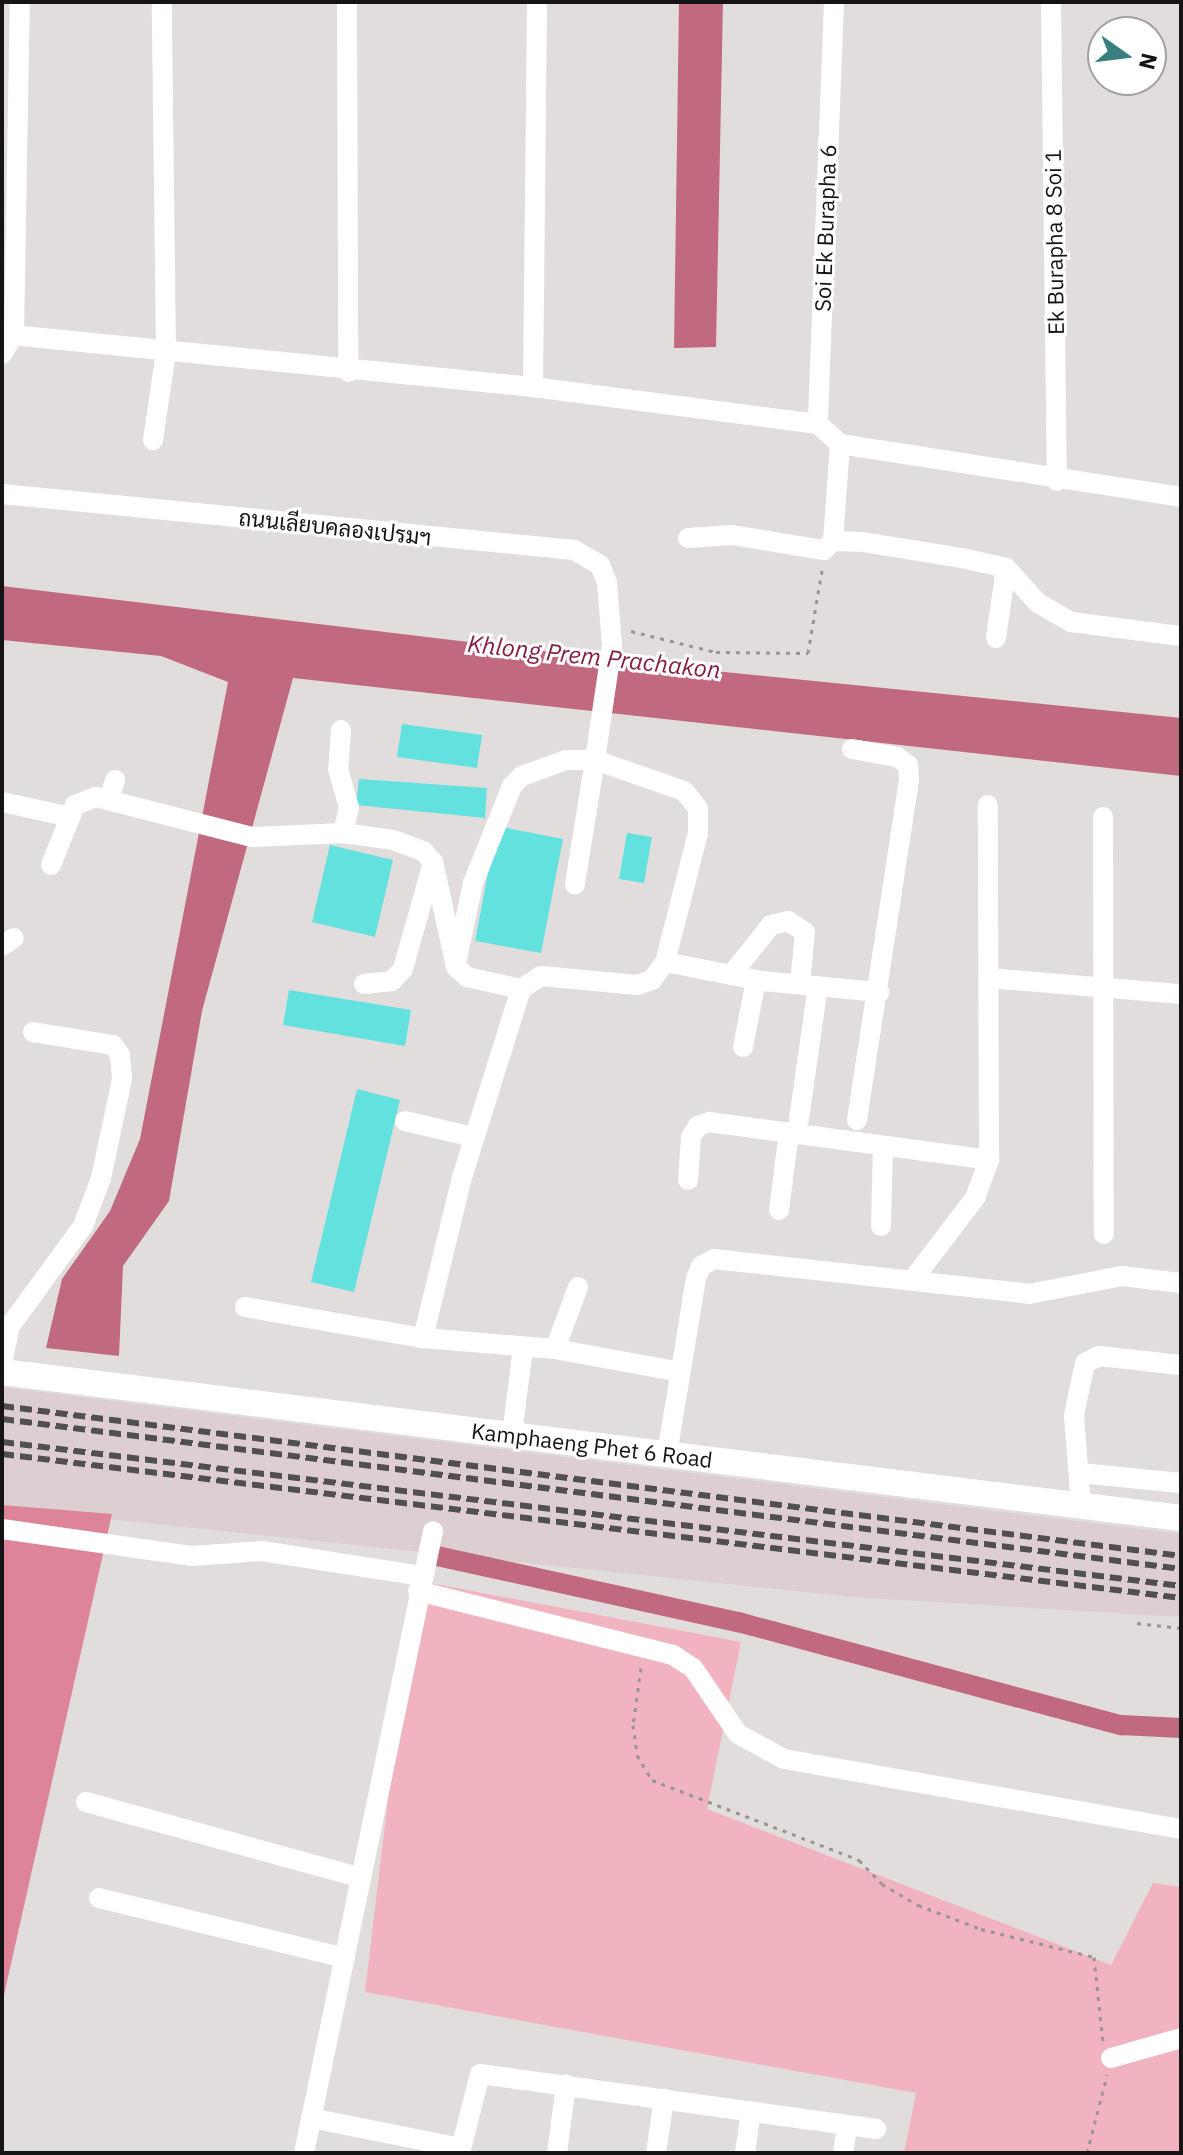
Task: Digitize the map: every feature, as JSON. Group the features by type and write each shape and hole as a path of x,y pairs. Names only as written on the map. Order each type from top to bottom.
{"main road":[{"name":"Kamphaeng Phet 6 Road","path":"2,1372 1181,1518"}],"street":[{"path":"2,354 8,334 20,2"},
{"path":"153,440 166,352 162,2"},
{"path":"347,2 348,372"},
{"path":"533,387 537,2"},
{"name":"Soi Ek Burapha 6","path":"818,424 834,2"},
{"name":"Ek Burapha 8 Soi 1","path":"1051,2 1057,481"},
{"path":"8,334 348,372 533,387 818,424 840,444 1057,481 1181,497"},
{"path":"829,545 840,444"},
{"name":"ถนนเลียบคลองเปรมฯ","path":"2,494 574,550 600,565 607,582 611,637"},
{"path":"688,538 732,535 1006,568 1038,603 1071,622 1181,636"},
{"path":"996,638 1006,568"},
{"path":"575,884 600,736 611,637"},
{"path":"341,730 338,769 349,807 343,833"},
{"path":"852,749 897,757 908,765 879,992 857,1120"},
{"path":"423,1338 473,1137 521,989 541,976 637,985 652,980 665,962 698,833 698,808 684,791 595,760 566,760 522,776 512,786 473,883 456,967"},
{"path":"51,865 75,805 112,790 184,823 252,837 343,833 393,840 423,851 433,862 456,967 467,977 521,989"},
{"path":"2,802 70,817"},
{"path":"914,1278 975,1198 989,1160 988,805"},
{"path":"1103,817 1104,1234"},
{"path":"364,984 392,981 403,969 433,862"},
{"path":"731,975 771,925 788,921 805,932 809,985 794,1126 779,1210"},
{"path":"665,962 756,980 879,992"},
{"path":"989,978 1181,994"},
{"path":"743,1047 756,980"},
{"path":"2,1363 10,1326 83,1226 101,1178 122,1079 120,1055 113,1045 33,1032"},
{"path":"405,1121 473,1137"},
{"path":"688,1180 691,1137 698,1126 709,1122 794,1126 883,1146 989,1160"},
{"path":"881,1226 883,1146"},
{"path":"667,1454 696,1278 701,1266 714,1259 914,1278 1029,1294 1122,1276 1181,1283"},
{"path":"555,1349 578,1287"},
{"path":"245,1307 423,1338 555,1349 680,1372"},
{"path":"512,1435 523,1348"},
{"path":"1081,1506 1074,1415 1085,1363 1099,1356 1181,1365"},
{"path":"1080,1473 1181,1483"},
{"path":"2,1529 191,1556 275,1552 420,1584 673,1655 693,1668 738,1734 784,1759 1181,1829"},
{"path":"304,2153 433,1531"},
{"path":"86,1802 361,1878"},
{"path":"99,1898 345,1958"},
{"path":"1111,2058 1181,2038"},
{"path":"311,2118 461,2151 480,2074 876,2129"},
{"path":"557,2153 566,2085"},
{"path":"656,2153 664,2099"},
{"path":"745,2153 751,2111"},
{"path":"843,2153 847,2127"}],"path":[{"path":"611,637 674,638 716,652 808,653 829,545"},
{"path":"1137,1623 1181,1628"},
{"path":"640,1646 642,1677 633,1725 637,1755 652,1780 859,1860 882,1884 918,1905 981,1929 1094,1957 1098,2031 1111,2058 1087,2153"}],"shaded area":[{"path":"679,2 723,2 716,347 674,348"},
{"path":"2,586 676,667 1181,718 1181,776 293,678 202,1011 169,1201 123,1266 119,1356 46,1348 62,1279 110,1211 140,1139 228,682 161,656 2,640"},
{"path":"2,1387 1181,1534 1181,1617 852,1597 2,1508"},
{"path":"2,1505 112,1514 2,2004"},
{"path":"414,1580 741,1642 707,1809 1111,1965 1153,1883 1181,1887 1181,2153 904,2153 916,2093 365,1992"}],"building":[{"path":"402,724 482,735 477,768 397,757"},
{"path":"359,779 487,788 485,818 356,805"},
{"path":"497,826 563,839 541,953 475,941"},
{"path":"627,833 652,837 644,883 619,879"},
{"path":"330,845 393,860 375,937 312,922"},
{"path":"289,990 411,1010 405,1046 283,1025"},
{"path":"357,1089 400,1100 354,1292 311,1282"}],"waterway":[{"path":"437,1556 738,1622 1121,1725 1181,1728"}],"railway":[{"path":"2,1406 1181,1556"},
{"path":"2,1419 1181,1569"},
{"path":"2,1442 1181,1586"},
{"path":"2,1454 1181,1598"}],"water label":[{"name":"Khlong Prem Prachakon","path":"594,657"}]}
